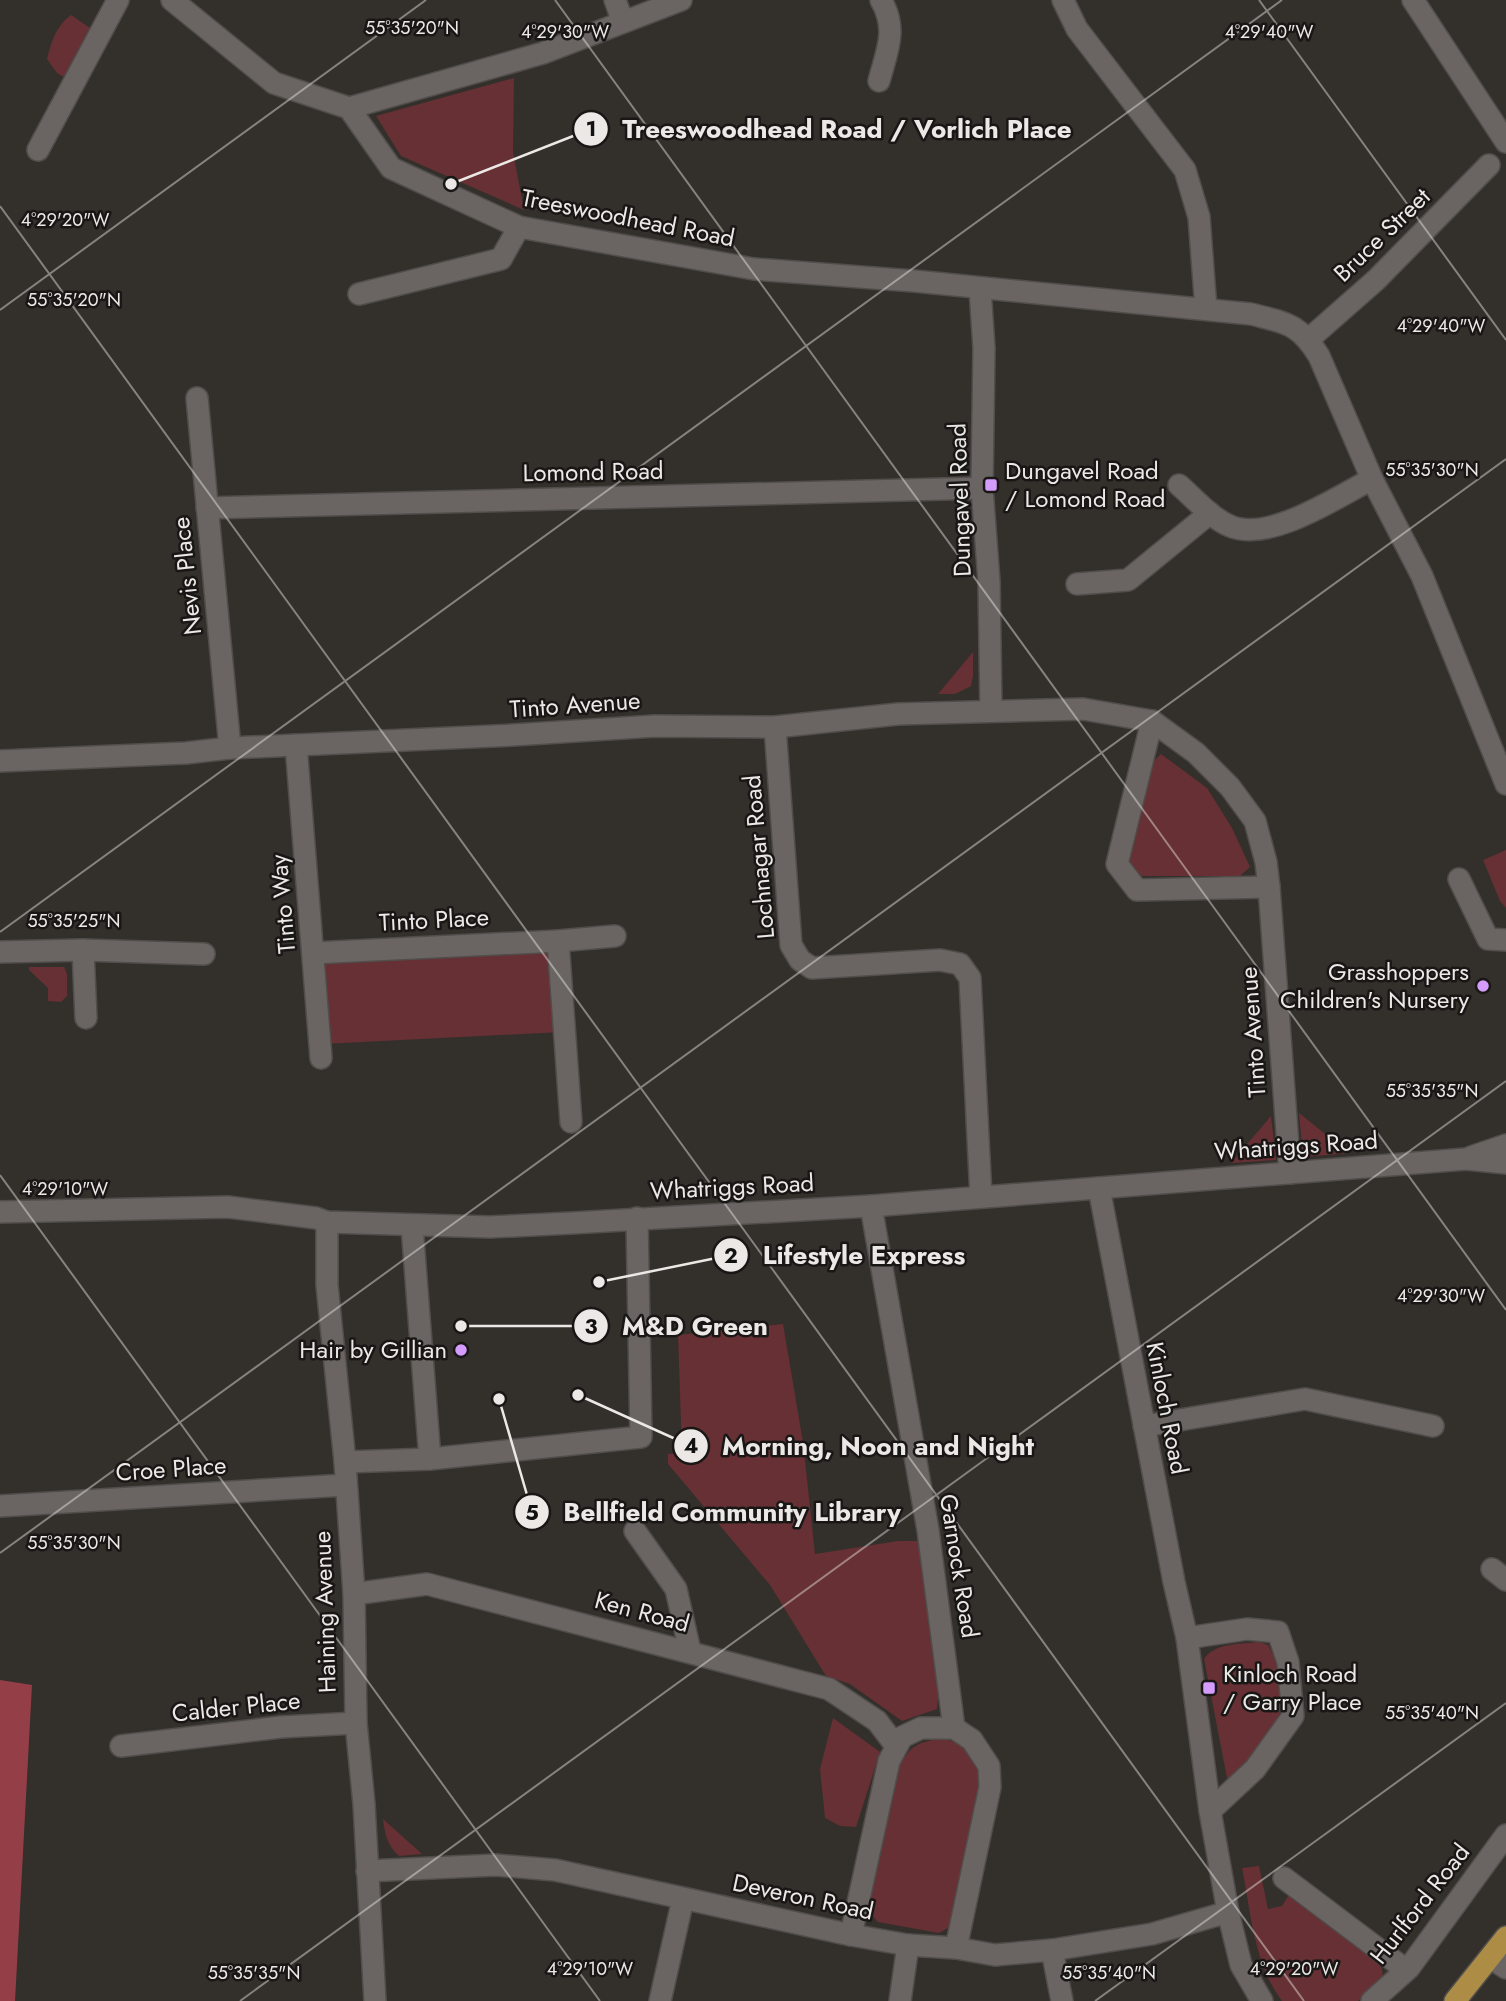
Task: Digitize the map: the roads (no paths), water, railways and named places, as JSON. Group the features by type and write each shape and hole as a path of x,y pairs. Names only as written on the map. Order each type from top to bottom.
{"main road":[{"path":"1455,2001 1499,1963 1506,1937"}],"street":[{"path":"38,150 118,0"},
{"path":"172,0 274,83 349,108 543,52 681,0"},
{"path":"615,0 622,22"},
{"path":"878,81 892,30 888,11 881,0"},
{"path":"1063,0 1077,29 1185,170 1199,217 1206,309"},
{"path":"1413,0 1506,142"},
{"name":"Treeswoodhead Road","path":"349,108 391,169 519,227 754,269 914,281 1251,314 1292,324 1309,339"},
{"name":"Bruce Street","path":"1309,339 1376,280 1489,165"},
{"path":"359,294 502,259 519,227"},
{"name":"Dungavel Road","path":"980,289 984,348 982,488 989,581 991,710"},
{"path":"1309,339 1319,356 1372,479 1422,576 1506,784"},
{"name":"Nevis Place","path":"197,398 230,748"},
{"path":"1178,485 1210,513 1230,526 1249,529 1281,524 1372,479"},
{"name":"Lomond Road","path":"207,508 982,488"},
{"path":"1077,584 1128,580 1210,513"},
{"name":"Tinto Avenue","path":"0,761 655,726 775,727 898,714 991,710 1083,709 1152,720 1196,753 1230,787 1255,821 1266,862 1269,887 1290,1173"},
{"path":"1152,720 1117,864 1137,890 1269,887"},
{"name":"Lochnagar Road","path":"775,727 791,945 800,960 812,968 940,960 960,964 970,978 981,1198"},
{"name":"Tinto Way","path":"296,745 321,1058"},
{"path":"1459,879 1488,939 1506,940"},
{"name":"Tinto Place","path":"313,953 615,936"},
{"path":"558,941 571,1122"},
{"path":"83,950 86,1018"},
{"path":"0,952 83,950 204,954"},
{"name":"Whatriggs Road","path":"1466,1159 1506,1145"},
{"name":"Whatriggs Road","path":"0,1213 228,1207 316,1218 327,1222 490,1227 871,1206 1466,1159 1506,1163"},
{"name":"Kinloch Road","path":"1099,1188 1174,1583 1187,1638 1210,1811 1227,1912 1241,1965 1262,2001"},
{"name":"Garnock Road","path":"871,1206 928,1530 954,1728"},
{"path":"345,1462 430,1459 641,1437 637,1218"},
{"name":"Haining Avenue","path":"327,1222 327,1285 345,1462 354,1594 356,1723 364,1804 374,2001"},
{"path":"412,1226 430,1459"},
{"path":"1144,1426 1305,1399 1433,1426"},
{"name":"Croe Place","path":"0,1506 345,1485"},
{"path":"635,1531 676,1590 690,1651"},
{"name":"Ken Road","path":"354,1594 427,1584 829,1689 877,1721 896,1746"},
{"path":"1187,1638 1247,1629 1278,1632 1288,1662 1293,1716 1255,1769 1210,1811"},
{"name":"Calder Place","path":"121,1746 281,1727 356,1723"},
{"path":"851,1935 889,1761 896,1746 902,1737 921,1728 954,1728 972,1740 989,1766 990,1787 956,1948"},
{"name":"Hurlford Road","path":"1372,2001 1406,1970 1506,1835"},
{"name":"Deveron Road","path":"367,1871 496,1865 555,1870 851,1935 995,1955 1052,1950 1152,1934 1227,1912"},
{"path":"1284,1878 1406,1970"},
{"path":"660,2001 682,1899"},
{"path":"900,2001 908,1945"},
{"path":"1052,1950 1062,2001"}],"place":[{"name":"Treeswoodhead Road / Vorlich Place","path":"451,184"},
{"name":"Dungavel Road / Lomond Road","path":"991,485"},
{"name":"Grasshoppers Children's Nursery","path":"1483,986"},
{"name":"Lifestyle Express","path":"599,1282"},
{"name":"M&D Green","path":"461,1326"},
{"name":"Hair by Gillian","path":"461,1350"},
{"name":"Morning, Noon and Night","path":"578,1395"},
{"name":"Bellfield Community Library","path":"499,1399"},
{"name":"Kinloch Road / Garry Place","path":"1209,1688"}]}
